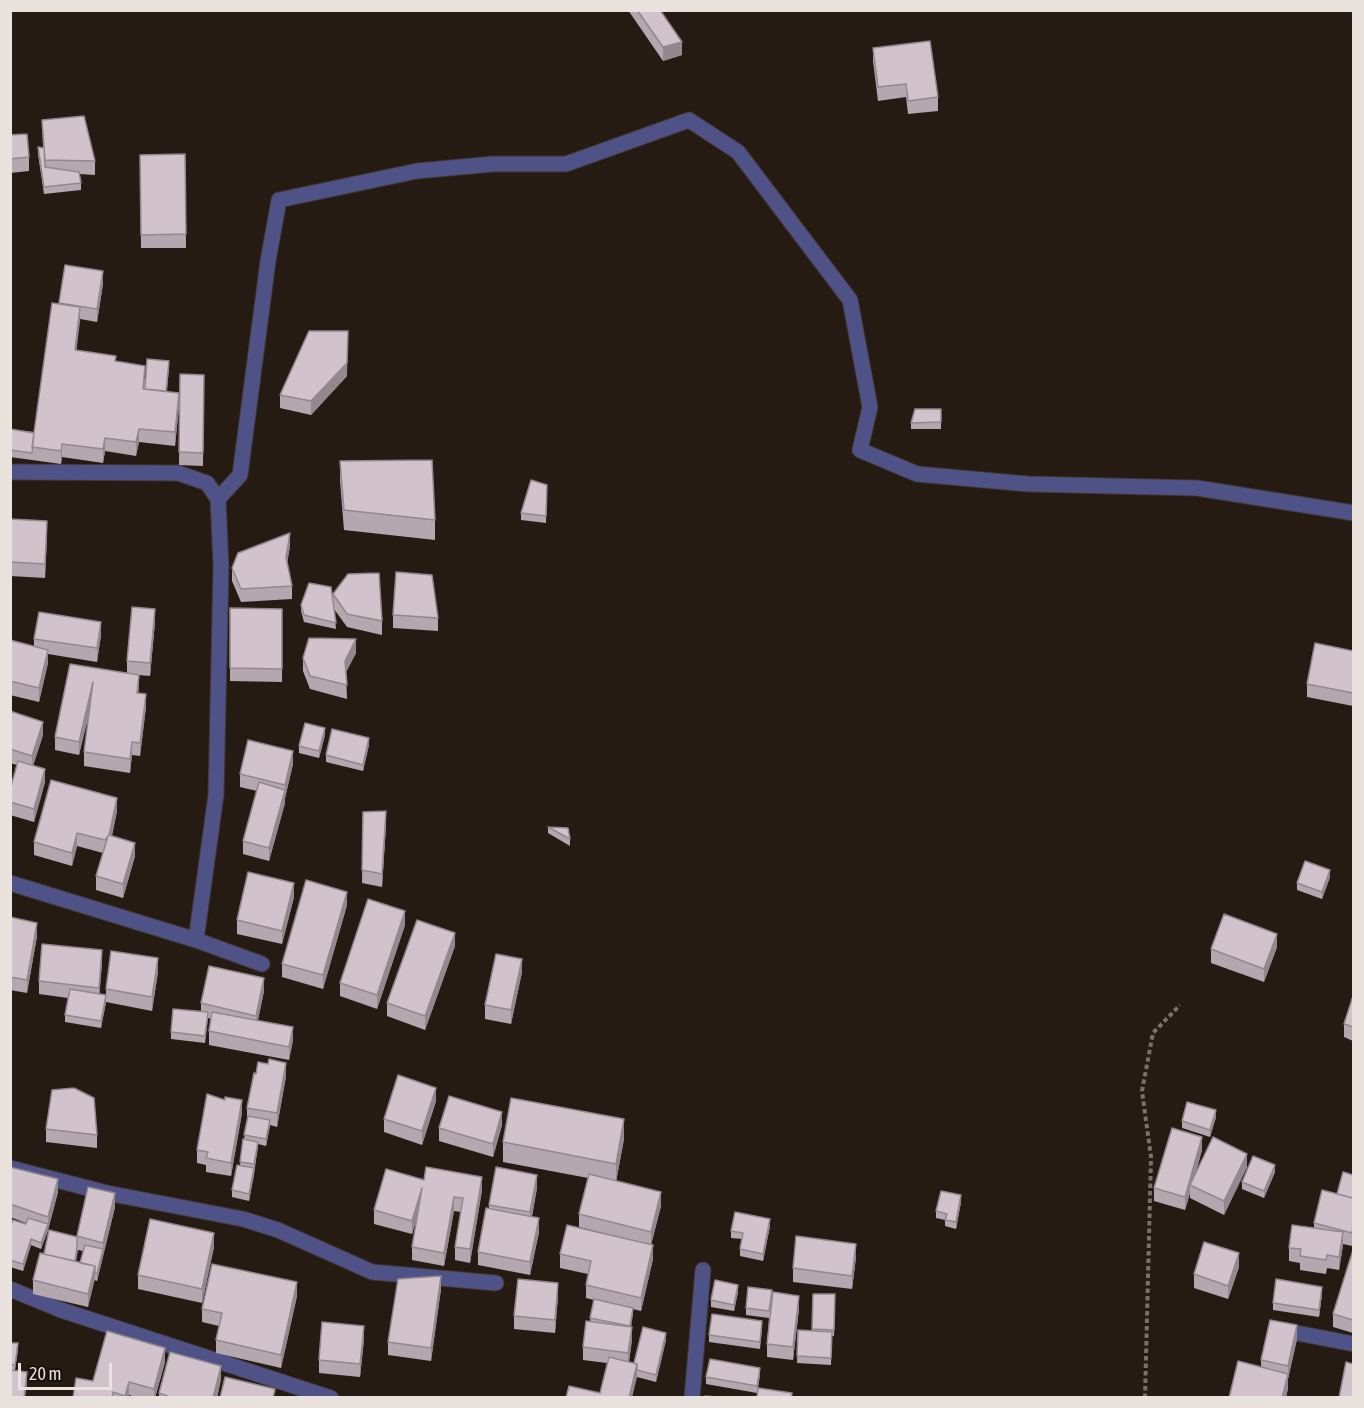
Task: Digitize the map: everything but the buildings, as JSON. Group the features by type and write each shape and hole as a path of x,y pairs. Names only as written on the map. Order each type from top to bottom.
{"street":[{"path":"218,499 240,475 267,261 279,200 417,171 493,164 566,164 689,120 738,153 850,300 870,407 860,450 917,474 1028,484 1197,488 1353,513"},
{"path":"10,472 178,473 207,483 218,499 221,566 216,795 196,940"},
{"path":"10,883 196,940 262,964"},
{"path":"10,1168 106,1193 243,1219 278,1230 372,1272 496,1283"},
{"path":"692,1398 703,1270"},
{"path":"10,1289 61,1310 331,1398"},
{"path":"1271,1327 1353,1344"}],"path":[{"path":"1145,1398 1151,1158 1142,1091 1153,1033 1180,1005"}]}
